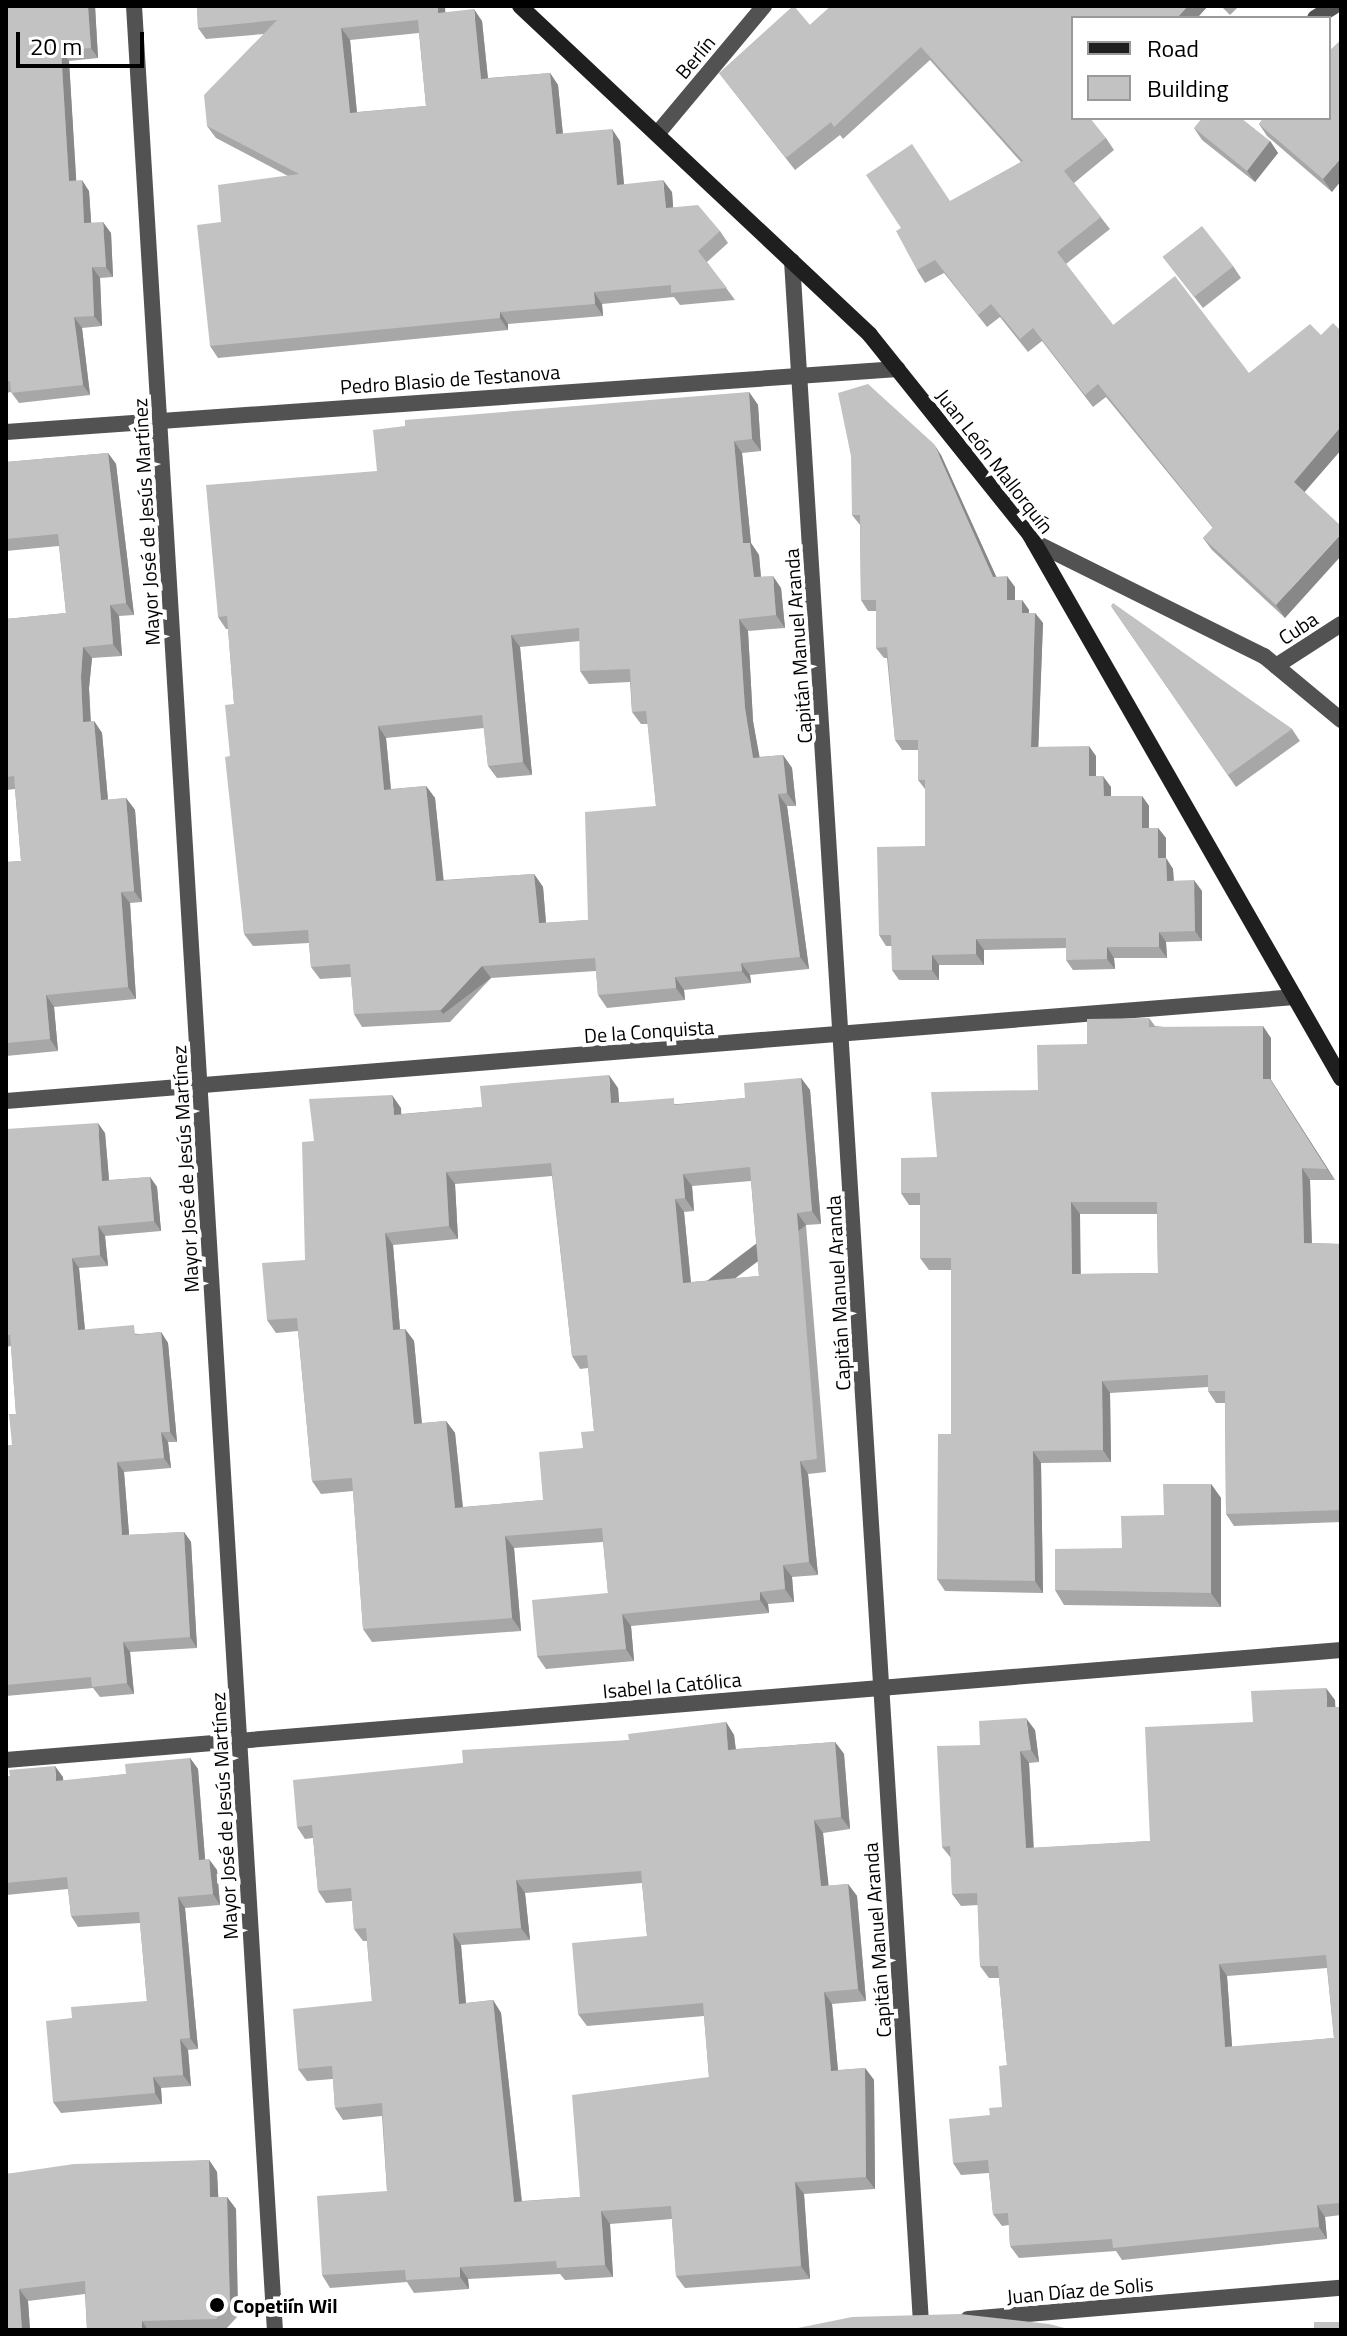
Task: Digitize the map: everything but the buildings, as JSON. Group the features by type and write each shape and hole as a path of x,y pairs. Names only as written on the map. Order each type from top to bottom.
{"street":[{"name":"Mayor José de Jesús Martínez","path":"134,6 275,2330"},
{"name":"Juan León Mallorquín","path":"520,6 870,335 1034,542 1341,1078"},
{"name":"Berlín","path":"657,134 764,6"},
{"name":"Capitán Manuel Aranda","path":"792,261 882,1687 929,2322"},
{"name":"Pedro Blasio de Testanova","path":"6,432 159,418 898,369"},
{"path":"1034,542 1270,661 1341,720"},
{"name":"Cuba","path":"1270,661 1341,624"},
{"name":"De la Conquista","path":"6,1101 843,1036 1295,997"},
{"name":"Isabel la Católica","path":"6,1760 1341,1650"},
{"name":"Juan Díaz de Solis","path":"929,2322 1341,2288"}],"place":[{"name":"Copetiín Wil","path":"217,2305"}]}
